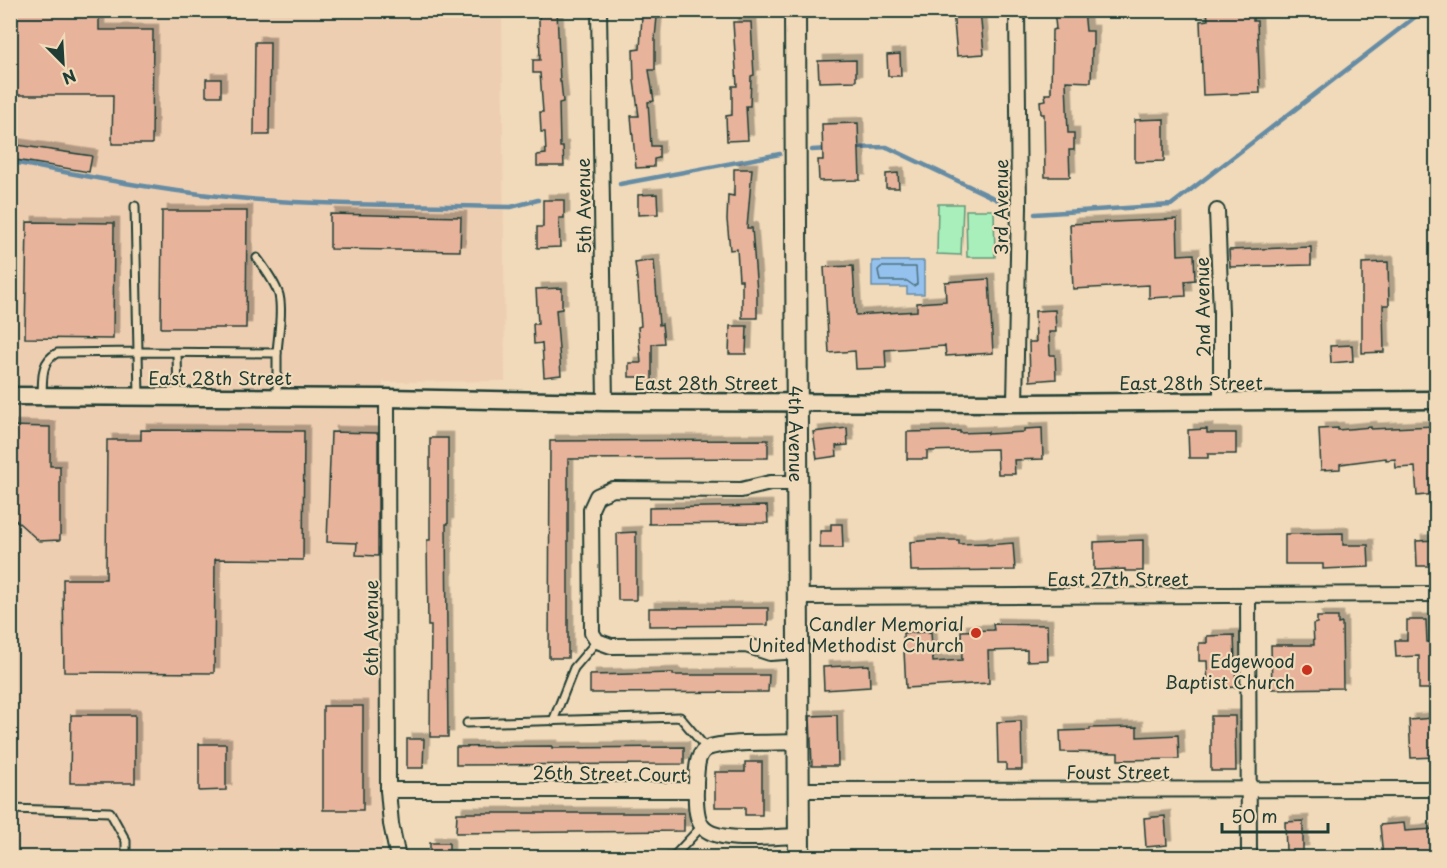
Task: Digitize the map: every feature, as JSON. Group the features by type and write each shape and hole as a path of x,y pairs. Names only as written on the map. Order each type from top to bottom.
{"main road":[{"name":"4th Avenue","path":"795,10 799,858"}],"street":[{"name":"5th Avenue","path":"599,10 605,402"},
{"name":"3rd Avenue","path":"1015,403 1019,207 1017,10"},
{"name":"2nd Avenue","path":"1217,211 1221,313 1221,402"},
{"name":"East 28th Street","path":"10,396 387,398 605,402 1015,403 1437,400"},
{"name":"6th Avenue","path":"387,398 388,790 391,824 398,858"},
{"path":"798,483 770,483 741,490 613,489 597,496 591,509 592,633 597,641 611,646 746,645 770,653 799,651"},
{"name":"East 27th Street","path":"799,597 1437,594"},
{"path":"1248,596 1249,858"},
{"path":"696,790 699,758 706,748 720,744 799,742"},
{"name":"Foust Street","path":"799,790 1437,789"},
{"name":"26th Street Court","path":"388,790 696,790 698,816 702,826"},
{"path":"702,826 713,834 727,838 799,836"}],"lane":[{"path":"135,206 139,396"},
{"path":"257,258 279,296 277,397"},
{"path":"177,352 178,397"},
{"path":"42,396 45,364 57,353 277,353"},
{"path":"553,721 574,668 597,641"},
{"path":"467,723 680,717 706,748"},
{"path":"10,809 110,812 126,841 126,858"},
{"path":"665,858 675,855 702,826"}],"shaded area":[{"path":"10,11 502,11 505,381 383,382 382,850 200,850 200,858 11,857"}],"green space":[{"path":"938,204 963,204 961,255 937,254"},
{"path":"966,210 994,210 995,257 967,257"}],"water":[{"path":"872,261 924,261 924,294 907,294 907,287 872,287"}],"building":[{"path":"10,10 99,10 99,30 153,30 152,144 112,144 113,95 10,95"},
{"path":"540,10 557,10 563,102 559,103 560,147 563,147 564,166 537,166 537,155 546,154 545,132 541,132 540,112 543,112 540,73 533,73 533,60 540,60"},
{"path":"953,10 980,10 984,54 957,56"},
{"path":"1054,10 1084,10 1086,31 1093,31 1091,82 1066,81 1068,133 1074,133 1074,150 1069,150 1070,177 1045,177 1044,114 1041,114 1040,101 1046,100 1045,94 1051,94 1052,30 1056,29"},
{"path":"1207,10 1253,10 1253,21 1257,21 1260,93 1203,95 1200,21 1208,20"},
{"path":"642,16 657,17 655,70 649,70 654,101 648,102 651,146 659,146 659,158 654,159 654,167 636,168 631,116 639,116 634,81 633,50 640,49"},
{"path":"733,22 751,22 754,75 751,76 750,106 746,106 748,140 727,141 726,116 732,115 732,86 737,86"},
{"path":"255,42 270,42 269,135 254,135"},
{"path":"900,54 901,76 888,76 887,55"},
{"path":"856,60 856,81 819,82 818,61"},
{"path":"206,79 221,79 221,96 206,96"},
{"path":"1164,119 1164,161 1135,162 1135,120"},
{"path":"858,123 860,180 819,181 818,160 823,160 822,124"},
{"path":"10,144 92,156 89,172 10,159"},
{"path":"734,169 752,169 747,228 752,228 757,318 742,318 742,280 739,280 737,249 730,250 727,220 728,195 734,196"},
{"path":"898,173 899,188 886,188 886,174"},
{"path":"657,194 658,214 638,215 638,195"},
{"path":"543,200 564,200 564,218 559,218 560,247 537,248 537,227 543,227"},
{"path":"162,211 247,211 246,328 161,328"},
{"path":"330,214 461,217 460,251 330,249"},
{"path":"1177,219 1178,255 1194,254 1195,280 1185,281 1186,296 1149,298 1149,285 1073,289 1070,224"},
{"path":"27,222 114,223 113,339 25,338"},
{"path":"1311,247 1311,265 1230,267 1229,250"},
{"path":"654,260 659,325 662,324 664,343 652,344 652,388 644,388 643,377 629,377 629,363 641,363 638,327 641,326 635,263"},
{"path":"1388,262 1389,305 1383,305 1384,352 1362,353 1362,263"},
{"path":"853,266 856,315 917,311 917,303 946,301 945,282 989,279 993,353 946,356 945,346 885,350 886,368 856,369 855,351 829,353 824,267"},
{"path":"562,288 562,309 556,310 561,375 544,377 542,343 534,344 533,324 538,324 536,289"},
{"path":"1055,310 1056,332 1049,332 1050,355 1055,355 1056,379 1030,381 1029,342 1036,342 1035,311"},
{"path":"730,326 747,326 746,354 729,354"},
{"path":"1352,345 1353,361 1331,363 1330,346"},
{"path":"10,426 50,427 50,466 60,466 60,540 39,541 10,515"},
{"path":"1434,426 1436,494 1417,496 1415,467 1396,468 1395,459 1386,460 1386,458 1340,464 1340,469 1321,470 1319,429"},
{"path":"847,428 848,445 836,446 837,456 817,459 813,432"},
{"path":"1042,428 1043,459 1014,460 1015,474 998,474 997,449 927,451 927,459 907,459 907,432 960,431 960,433 988,432 988,434 1024,432 1024,429"},
{"path":"1207,429 1207,433 1236,433 1236,454 1208,454 1208,458 1189,458 1188,430"},
{"path":"141,430 304,431 303,560 215,559 214,673 64,672 63,579 106,579 107,440 141,440"},
{"path":"331,432 378,433 378,556 356,555 357,543 327,542"},
{"path":"430,438 448,438 448,524 446,524 448,737 430,737 431,626 428,626 427,540 430,540"},
{"path":"768,440 768,458 568,459 568,658 549,658 550,441"},
{"path":"767,506 768,523 649,524 649,508"},
{"path":"831,524 842,524 843,548 820,548 820,531 831,531"},
{"path":"636,532 636,600 618,600 617,533"},
{"path":"1343,533 1343,545 1368,545 1369,567 1323,569 1323,564 1285,564 1285,534"},
{"path":"959,540 959,544 1013,543 1015,570 911,571 910,542"},
{"path":"1143,540 1143,571 1094,570 1094,542"},
{"path":"1436,540 1437,566 1417,566 1416,541"},
{"path":"649,608 768,608 768,625 649,626"},
{"name":"Edgewood Baptist Church","path":"1317,617 1338,617 1338,624 1342,623 1343,688 1272,689 1271,645 1314,645 1313,624 1317,623"},
{"path":"1407,620 1426,620 1427,642 1431,642 1432,670 1437,670 1437,689 1419,689 1419,656 1396,657 1395,640 1407,640"},
{"path":"993,624 1047,625 1048,660 1027,661 1027,650 988,651 989,683 906,688 903,633 931,632 933,662 962,660 961,631 994,630"},
{"path":"1234,635 1236,687 1208,689 1207,661 1199,661 1199,643 1207,643 1207,636"},
{"path":"869,665 870,687 824,690 823,667"},
{"path":"673,673 673,675 769,675 768,692 590,693 590,675"},
{"path":"323,706 363,706 363,810 323,810"},
{"path":"71,715 135,715 135,783 70,783"},
{"path":"837,715 838,766 812,766 810,716"},
{"path":"1211,716 1235,716 1236,771 1211,771"},
{"path":"1433,718 1436,757 1411,758 1409,720"},
{"path":"1021,721 1022,770 1006,770 1006,763 998,763 997,722"},
{"path":"1137,727 1137,737 1178,735 1179,759 1118,760 1118,753 1061,752 1060,731"},
{"path":"407,739 424,739 423,768 407,768"},
{"path":"199,744 226,744 226,790 199,791"},
{"path":"552,746 552,748 684,747 684,764 456,765 456,747"},
{"path":"745,762 762,762 762,815 745,815 745,807 715,807 715,772 745,772"},
{"path":"457,813 684,813 684,831 456,833"},
{"path":"1165,816 1167,845 1146,847 1144,818"},
{"path":"1303,821 1303,851 1286,852 1285,822"},
{"path":"1404,823 1405,831 1434,829 1435,858 1383,858 1380,825"},
{"path":"430,843 449,843 449,858 430,858"}],"waterway":[{"path":"1035,214 1171,205 1424,10"},
{"path":"854,148 887,147 1002,202"},
{"path":"812,150 828,149"},
{"path":"620,184 780,154"},
{"path":"10,164 18,163 169,190 261,200 511,207 538,200"}],"place":[{"name":"Candler Memorial United Methodist Church","path":"976,633"},
{"name":"Edgewood Baptist Church","path":"1307,670"}]}
